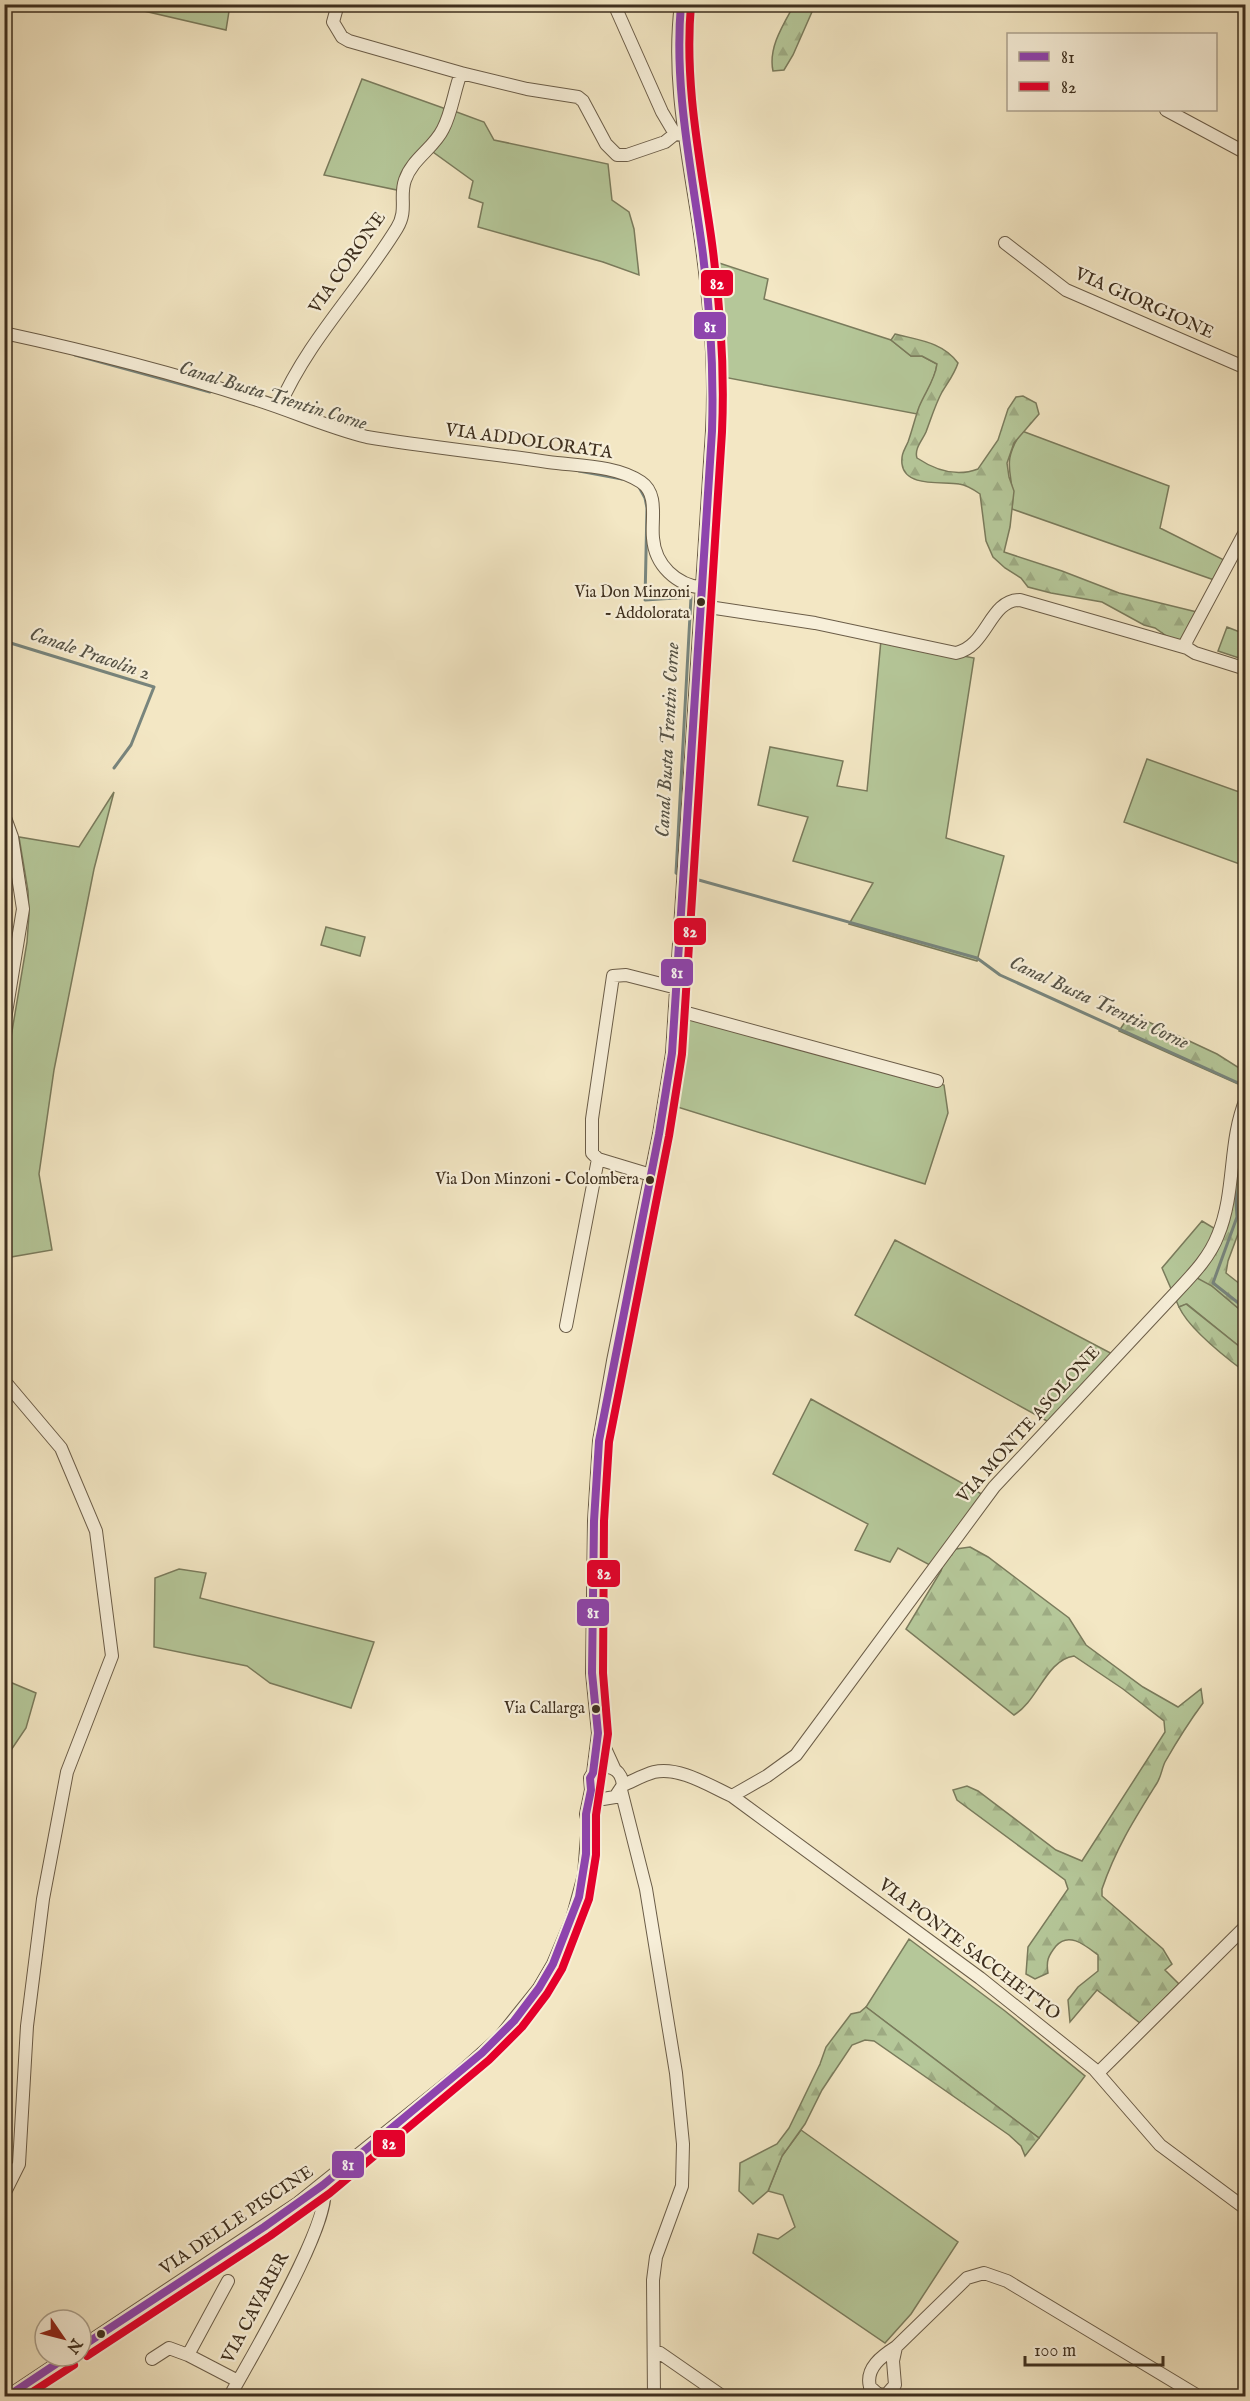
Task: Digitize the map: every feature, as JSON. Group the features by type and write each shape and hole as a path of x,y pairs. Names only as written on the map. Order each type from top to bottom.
{"street":[{"path":"338,4 333,22 336,29 349,41 527,90 578,97 583,101 610,150 617,154 627,156 680,135"},
{"path":"614,4 662,111 680,135"},
{"path":"654,2397 653,2280 656,2257 682,2186 683,2144 676,2073 646,1890 626,1810 622,1784 598,1733 592,1673 597,1457 612,1361 667,1093 676,1010 714,410 713,344 704,261 680,135 677,72 681,4"},
{"name":"VIA CORONE","path":"279,407 314,342 368,272 398,225 404,213 402,195 405,179 444,128 461,73"},
{"path":"1168,111 1245,153"},
{"name":"VIA GIORGIONE","path":"1005,243 1066,290 1245,368"},
{"name":"VIA ADDOLORATA","path":"4,333 105,356 279,407 311,421 367,437 588,466 630,477 643,483 652,497 655,549 664,568 681,582 703,588"},
{"path":"1187,648 1186,642 1245,530"},
{"path":"702,606 815,623 956,653 966,651 975,644 1002,605 1011,600 1020,600 1187,648 1195,653 1245,669"},
{"path":"4,815 12,837 23,909 4,1024"},
{"path":"651,1175 598,1159 592,1153 592,1119 613,976 626,975 677,988"},
{"path":"676,1010 937,1082"},
{"name":"VIA MONTE ASOLONE","path":"732,1796 767,1776 796,1755 994,1487 1205,1259 1218,1236 1223,1220 1236,1131 1245,1099"},
{"path":"566,1326 598,1159"},
{"path":"4,1378 61,1448 96,1531 112,1656 67,1772 40,1922 27,2026 19,2164 4,2194"},
{"name":"VIA DELLE PISCINE","path":"93,2339 264,2227 323,2185 499,2038 526,2005 553,1964 572,1919 584,1875 588,1799 598,1733"},
{"path":"593,1773 602,1766 614,1768"},
{"name":"VIA PONTE SACCHETTO","path":"622,1784 655,1772 670,1771 703,1782 732,1796 980,1978 1098,2073 1160,2145 1245,2209"},
{"name":"VIA DELLE PISCINE","path":"588,1823 622,1784"},
{"path":"591,1790 626,1810"},
{"path":"1098,2073 1245,1926"},
{"name":"VIA CAVARER","path":"230,2397 281,2303 319,2221 326,2199 326,2190 323,2185"},
{"path":"896,2347 967,2278 984,2273 1007,2281 1198,2397"},
{"name":"VIA CAVARER","path":"188,2355 228,2281"},
{"name":"VIA CAVARER","path":"152,2359 169,2348 188,2355 238,2381"},
{"path":"654,2352 660,2353 722,2397"},
{"path":"8,2397 50,2368"}],"green space":[{"path":"230,4 226,30 118,5"},
{"path":"794,5 815,5 784,70 773,71 775,45"},
{"path":"362,79 446,109 438,131 404,171 397,190 324,175"},
{"path":"454,111 484,122 494,140 608,164 612,200 629,212 634,229 639,275 603,262 478,227 483,203 469,198 473,181 433,152"},
{"path":"713,261 768,279 764,299 891,340 911,356 922,356 937,364 934,377 917,414 723,377 722,333"},
{"path":"895,334 938,346 958,363 937,402 926,432 917,448 917,458 946,471 962,472 978,469 998,440 1008,409 1016,397 1023,396 1036,403 1039,414 1014,443 1007,463 1014,491 1010,527 1004,552 1119,593 1201,613 1182,647 1155,628 1144,625 1102,602 1028,587 1021,578 993,557 986,541 980,494 962,485 917,480 905,472 902,455 937,364 922,356 911,356 891,340"},
{"path":"1022,431 1169,486 1160,528 1226,561 1217,581 1012,509 1009,462 1015,443"},
{"path":"1227,627 1245,634 1245,660 1218,651"},
{"path":"881,640 974,658 946,838 1004,856 977,961 849,924 873,883 793,861 808,817 758,805 770,747 843,761 837,786 867,791"},
{"path":"1147,759 1245,794 1245,866 1124,822"},
{"path":"114,792 94,869 54,1070 39,1174 52,1250 5,1258 5,1073 27,942 29,914 28,891 19,837 79,847"},
{"path":"326,927 365,937 360,956 321,945"},
{"path":"681,1016 815,1049 944,1085 948,1113 925,1184 671,1105"},
{"path":"1140,1018 1217,1054 1239,1068 1245,1067 1245,1087 1119,1031 1125,1022"},
{"path":"1245,1117 1245,1215 1228,1261 1226,1273 1245,1288 1245,1314 1212,1286 1197,1278 1217,1251 1226,1229"},
{"path":"1202,1221 1217,1230 1188,1274 1206,1281 1245,1314 1245,1351 1187,1304 1179,1307 1162,1268"},
{"path":"895,1240 1120,1358 1056,1426 855,1315"},
{"path":"1186,1304 1245,1351 1245,1372 1208,1342 1191,1324 1179,1307"},
{"path":"811,1399 987,1497 946,1558 941,1571 898,1548 890,1562 855,1550 868,1524 773,1474"},
{"path":"970,1547 988,1557 1069,1618 1086,1645 1143,1687 1178,1707 1201,1689 1203,1703 1165,1762 1158,1781 1119,1847 1102,1889 1102,1896 1163,1949 1172,1964 1165,1970 1179,1984 1140,2023 1097,1990 1070,2022 1068,2000 1078,1987 1098,1971 1098,1955 1077,1942 1066,1940 1056,1946 1048,1959 1048,1973 1035,1979 1026,1974 1028,1947 1068,1889 1065,1880 957,1800 953,1790 967,1786 978,1791 1056,1850 1082,1861 1165,1732 1164,1721 1123,1689 1074,1656 1056,1665 1030,1700 1014,1715 906,1629 941,1571 945,1558 956,1549"},
{"path":"179,1569 206,1573 200,1598 374,1642 351,1708 270,1683 247,1666 154,1647 155,1578"},
{"path":"5,1680 36,1693 26,1728 5,1759"},
{"path":"909,1939 1005,2011 1085,2076 1039,2138 866,2007"},
{"path":"866,2007 1039,2138 1025,2156 1021,2146 1009,2135 874,2041 865,2040 852,2045 822,2090 805,2124 782,2156 768,2191 753,2204 739,2191 740,2163 777,2144 789,2128 826,2047 851,2014 860,2012"},
{"path":"801,2130 958,2242 911,2314 885,2343 753,2253 758,2234 778,2239 795,2227 783,2195 768,2191 782,2156"}],"waterway":[{"name":"Canal Busta Trentin Corne","path":"75,355 210,392"},
{"name":"Canal Busta Trentin Corne","path":"579,471 622,479"},
{"name":"Canal Busta Trentin Corne","path":"639,487 647,508 645,600 691,597 676,873 681,875"},
{"name":"Canale Pracolin 2","path":"4,641 154,687 131,745 114,768"},
{"name":"Canal Busta Trentin Corne","path":"688,877 977,958 1000,975 1245,1086"},
{"name":"Canal Busta Trentin Corne","path":"1241,1139 1246,1120"},
{"name":"Canal Busta Trentin Corne","path":"1235,1187 1237,1217 1213,1283 1246,1309"}],"transit line":[{"name":"81","path":"93,2339 264,2227 323,2185 482,2053 514,2021 539,1988 553,1964 579,1897 586,1854 586,1814 591,1790 590,1778 593,1773 598,1733 592,1673 594,1521 599,1441 659,1134 672,1053 712,431 712,359 709,312 681,93 679,34 681,4"},
{"name":"82","path":"93,2352 270,2236 330,2193 489,2060 522,2027 547,1994 562,1969 589,1899 596,1855 596,1815 608,1734 603,1673 604,1521 609,1442 669,1136 682,1054 722,432 723,383 719,309 691,92 689,34 691,5"},
{"name":"81","path":"8,2396 50,2368"},
{"name":"82","path":"26,2396 69,2368"}],"place":[{"name":"Via Don Minzoni - Addolorata","path":"701,602"},
{"name":"Via Don Minzoni - Colombera","path":"650,1180"},
{"name":"Via Callarga","path":"596,1709"}]}
